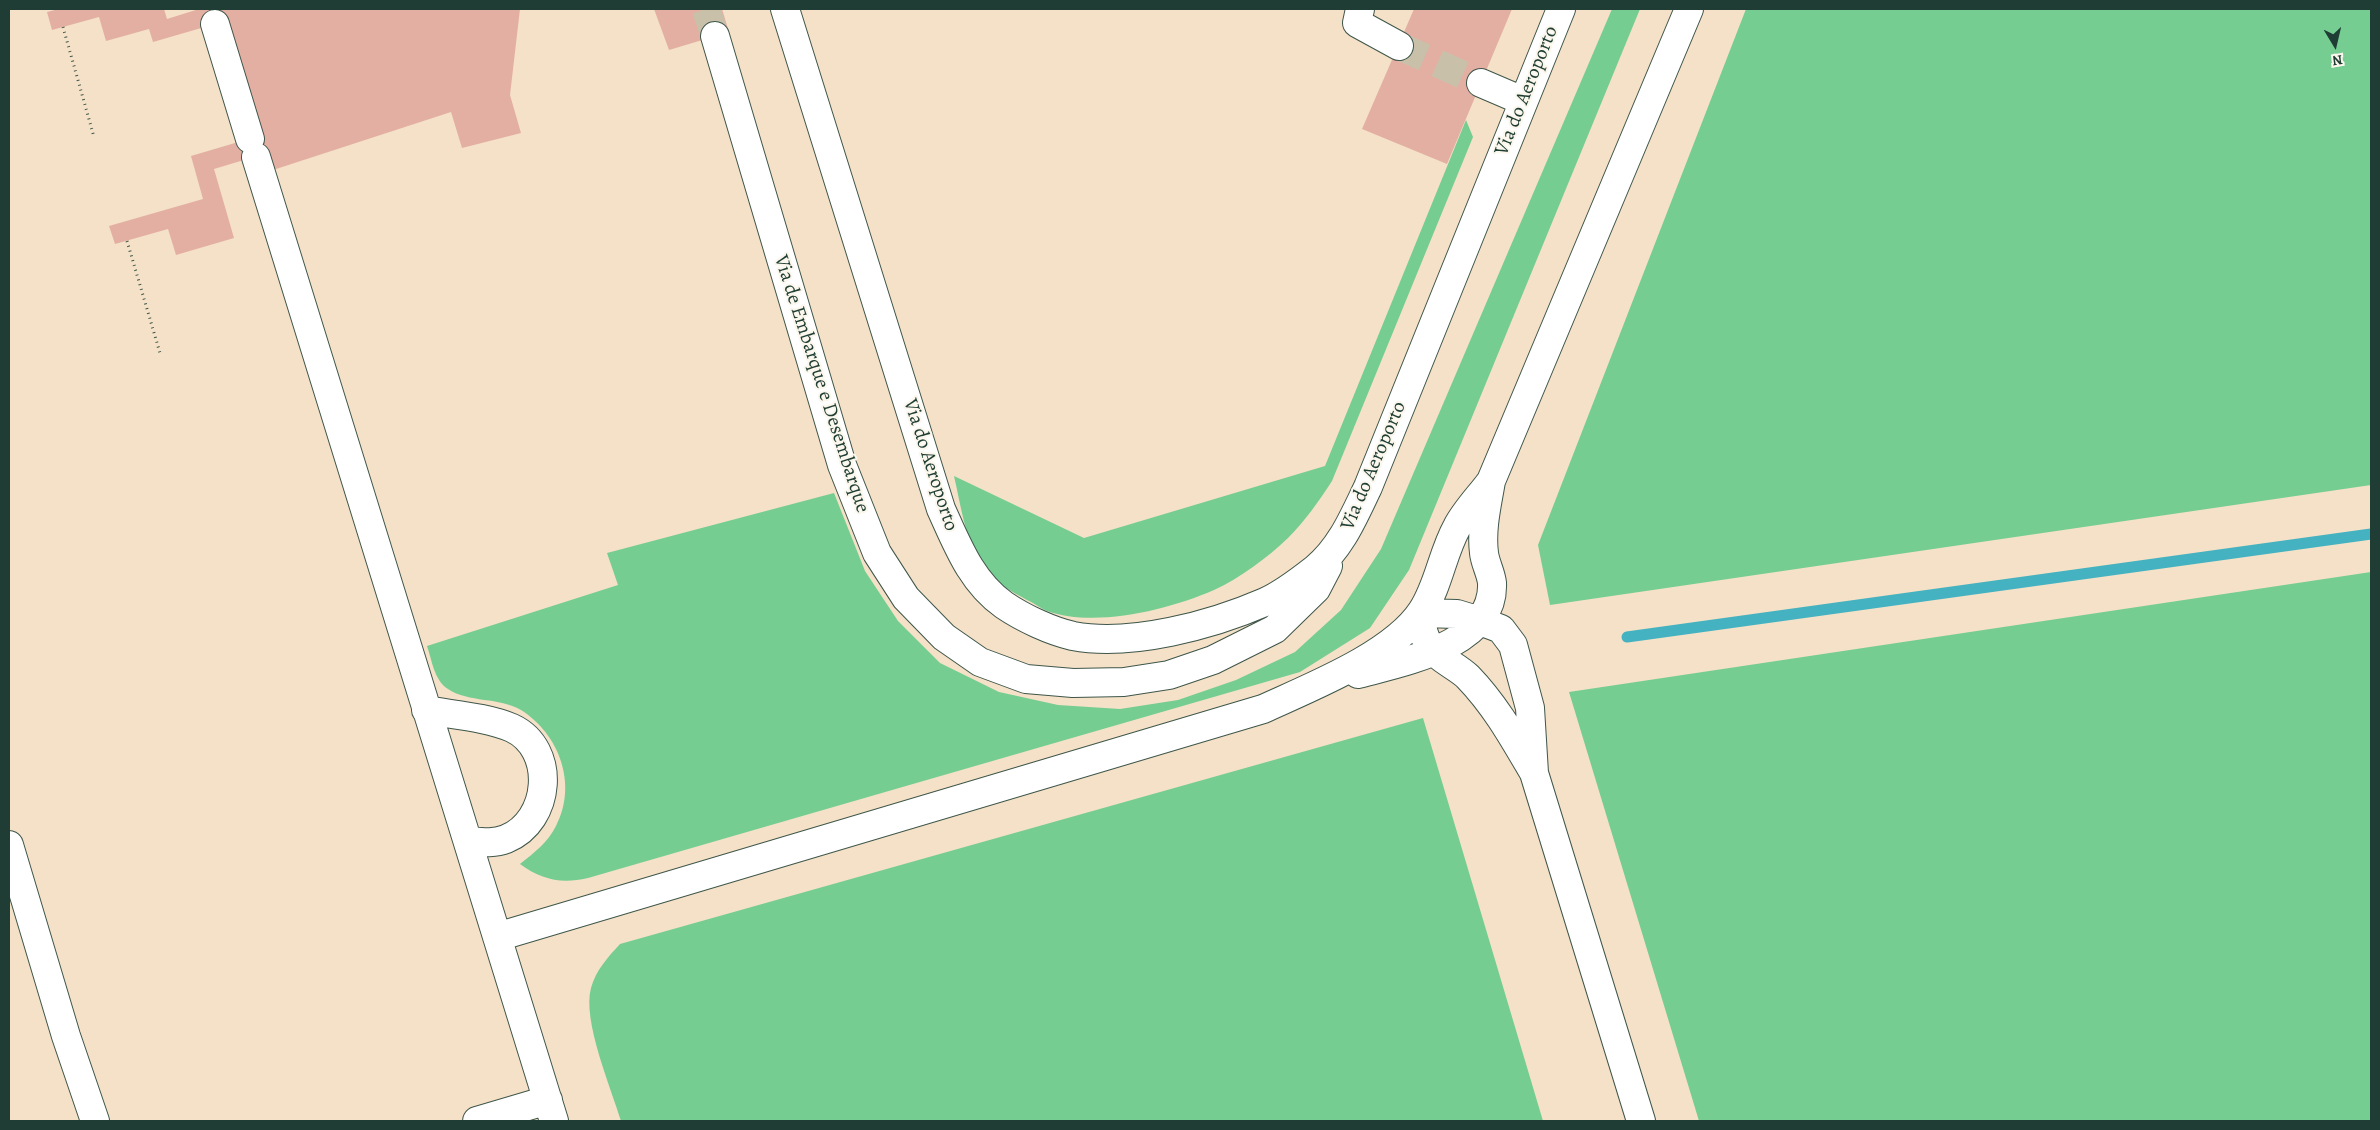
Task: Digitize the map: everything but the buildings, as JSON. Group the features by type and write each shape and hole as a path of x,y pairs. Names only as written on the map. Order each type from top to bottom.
{"street":[{"name":"Via do Aeroporto","path":"784,9 941,509 965,562 983,586 1004,605 1039,623 1073,636 1115,638 1155,635 1195,625 1266,601 1316,568 1343,538 1368,487 1561,9"},
{"path":"1315,685 1408,661 1465,636 1480,621 1489,603 1492,582 1484,554 1484,525 1491,481 1689,9"},
{"path":"1358,16 1399,46"},
{"path":"215,24 551,1111 477,1121"},
{"name":"Via de Embarque e Desembarque","path":"715,36 842,465 877,553 906,598 944,637 980,662 1026,679 1073,683 1124,682 1169,675 1213,660 1275,629 1316,589 1343,538"},
{"path":"1481,83 1523,101"},
{"path":"497,937 1262,709 1315,685 1394,643 1421,613 1431,596 1439,568 1457,526 1491,481"},
{"path":"1421,613 1457,614 1480,621 1501,629 1513,645 1530,708 1534,773"},
{"path":"1421,613 1422,633 1432,651 1463,672 1485,694 1502,718 1534,773 1641,1121"},
{"path":"426,710 512,729 530,743 539,759 543,777 542,796 535,814 522,828 506,839 488,843 468,841"},
{"path":"9,846 66,1036 95,1121"}],"path":[{"path":"63,27 94,137"},
{"path":"127,240 160,354"}],"green space":[{"path":"1612,9 1640,9 1409,570 1370,628 1300,672 588,878 569,881 552,879 536,874 520,864 549,837 556,826 562,810 565,794 565,777 555,746 546,732 521,710 503,703 465,696 448,689 437,675 427,646 618,585 607,553 834,493 865,571 898,621 940,663 999,692 1058,705 1120,709 1178,700 1236,680 1295,652 1341,610 1381,549"},
{"path":"1746,9 2371,9 2371,485 1550,605 1538,545"},
{"path":"1466,120 1473,137 1332,481 1312,511 1288,538 1253,567 1234,580 1214,590 1154,610 1109,617 1087,618 1066,616 1047,611 1003,586 986,572 971,545 961,511 954,476 1084,538 1325,466"},
{"path":"2371,572 2371,1121 1699,1121 1569,692"},
{"path":"1423,718 1543,1121 621,1121 599,1054 590,1018 589,1002 591,988 596,975 620,944"}],"waterway":[{"path":"1627,637 2371,534"}],"tunnel":[{"path":"706,9 715,36"},
{"path":"1399,46 1481,83"}]}
